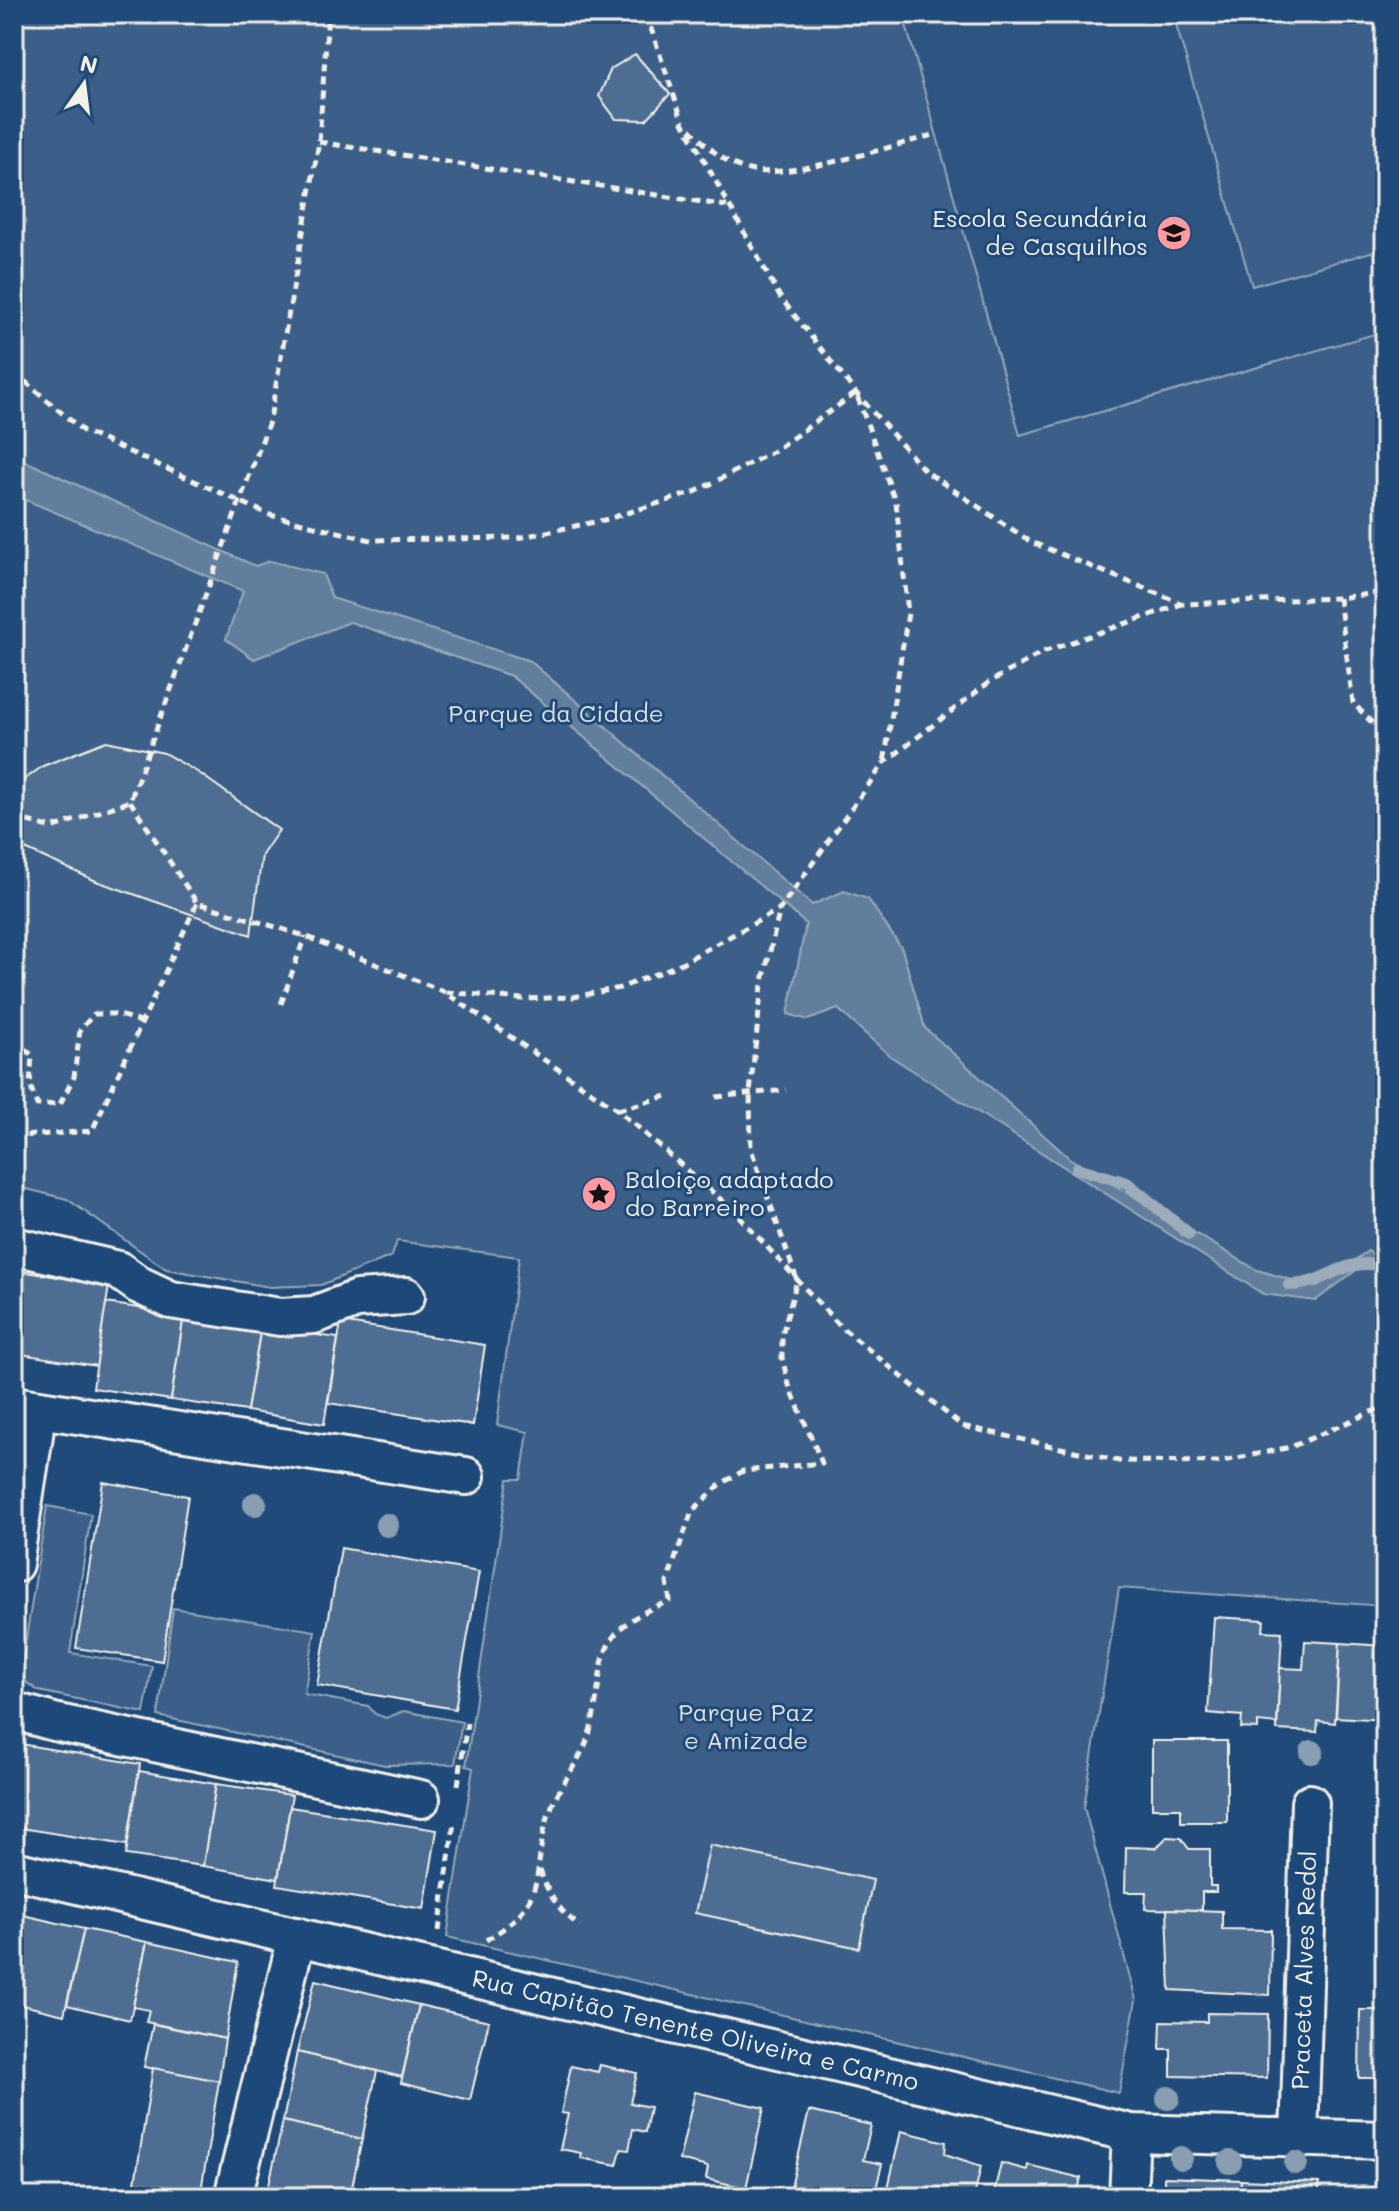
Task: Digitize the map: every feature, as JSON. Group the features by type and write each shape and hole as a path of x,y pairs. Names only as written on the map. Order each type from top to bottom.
{"street":[{"path":"14,1246 118,1270 139,1285 171,1300 280,1317 314,1315 357,1299 406,1296"},
{"path":"14,1564 26,1407 466,1476"},
{"path":"14,1711 421,1799"},
{"name":"Praceta Alves Redol","path":"1299,2138 1310,1803"},
{"name":"Rua Capitão Tenente Oliveira e Carmo","path":"14,1870 1131,2133 1385,2140"},
{"path":"233,2197 297,1936"},
{"path":"1128,2197 1131,2133"}],"path":[{"path":"130,801 270,419 319,142 328,14"},
{"path":"646,14 683,122 780,297 856,393 925,471 1031,542 1183,604"},
{"path":"683,122 717,156 751,171 795,169 937,134"},
{"path":"319,142 727,206"},
{"path":"14,372 83,431 270,515 371,540 518,538 604,520 695,492 774,451 856,393"},
{"path":"856,393 896,503 908,613 884,763"},
{"path":"479,1944 524,1912 536,1890 551,1810 587,1740 604,1654 628,1619 670,1601 667,1582 692,1511 721,1484 743,1471 822,1463 789,1385 782,1358 782,1335 797,1280 751,1149 750,1093 762,985 780,909 884,763 988,683 1043,652 1183,604 1339,598 1385,592"},
{"path":"1339,598 1353,703 1385,736"},
{"path":"14,817 52,828 130,801"},
{"path":"130,801 197,903 305,936 443,991 618,1110 733,1210 840,1326 962,1426 1119,1461 1218,1462 1291,1447 1385,1406"},
{"path":"14,1141 21,1136 92,1131 197,903"},
{"path":"443,991 522,999 573,997 620,988 678,965 780,909"},
{"path":"281,1004 305,936"},
{"path":"14,1040 32,1055 30,1085 37,1105 60,1104 74,1077 80,1030 94,1014 117,1014 144,1023"},
{"path":"716,1097 786,1090"},
{"path":"618,1110 667,1096"},
{"path":"458,1786 467,1723"},
{"path":"438,1944 454,1818"},
{"path":"540,1870 554,1903 580,1926"}],"shaded area":[{"name":"Escola Secundária de Casquilhos","path":"903,14 1385,14 1385,331 1020,436"},
{"path":"14,456 255,566 270,561 323,574 332,598 530,661 812,905 844,891 868,899 902,949 925,1028 1069,1158 1257,1270 1316,1287 1368,1251 1385,1263 1385,1277 1366,1263 1315,1301 1263,1294 890,1056 838,1009 808,1020 788,1014 806,924 511,676 350,622 254,659 226,639 243,591 14,495"}],"green space":[{"name":"Parque da Cidade","path":"14,14 903,14 1020,435 1385,331 1385,1606 1119,1588 1084,1807 1136,2000 1119,2093 447,1937 473,1768 466,1766 508,1479 521,1479 528,1432 497,1425 519,1257 397,1241 392,1256 321,1285 270,1287 166,1269 67,1199 14,1186"},
{"path":"1173,14 1385,14 1385,248 1252,286"},
{"path":"47,1506 91,1514 70,1653 152,1666 144,1713 39,1691 27,1683 21,1670"},
{"path":"173,1608 315,1631 304,1694 368,1706 375,1714 386,1718 404,1711 462,1722 455,1764 385,1765 158,1716"}],"building":[{"path":"635,54 670,94 646,120 616,119 599,96 611,69"},
{"path":"106,741 164,753 199,773 279,830 262,855 251,935 96,881 14,844 14,780 21,782 43,766"},
{"path":"14,1270 109,1285 97,1366 14,1353"},
{"path":"106,1303 184,1315 171,1400 93,1388"},
{"path":"184,1315 261,1327 247,1411 171,1400"},
{"path":"341,1322 485,1345 473,1425 328,1403"},
{"path":"261,1327 338,1338 324,1424 247,1411"},
{"path":"103,1482 188,1496 162,1661 76,1648"},
{"path":"341,1548 479,1572 455,1709 317,1685"},
{"path":"1214,1617 1264,1620 1263,1631 1282,1632 1277,1724 1258,1722 1258,1729 1241,1728 1242,1716 1208,1713"},
{"path":"1305,1641 1340,1643 1335,1723 1318,1721 1317,1732 1277,1730 1280,1668 1303,1669"},
{"path":"1340,1643 1385,1646 1385,1720 1336,1717"},
{"path":"1152,1741 1227,1741 1227,1822 1181,1822 1181,1808 1152,1808"},
{"path":"14,1743 140,1764 127,1845 14,1827"},
{"path":"139,1771 216,1784 203,1866 126,1855"},
{"path":"216,1784 292,1795 278,1879 203,1866"},
{"path":"290,1807 437,1830 424,1909 277,1885"},
{"path":"1167,1837 1181,1838 1189,1849 1210,1849 1210,1886 1216,1886 1216,1892 1202,1892 1202,1910 1145,1909 1146,1892 1125,1892 1126,1847 1156,1848"},
{"path":"710,1845 873,1880 859,1948 695,1913"},
{"path":"1384,1906 1385,1959 1381,1959"},
{"path":"1167,1909 1222,1911 1222,1929 1271,1930 1270,1995 1170,1990"},
{"path":"14,1913 84,1929 64,2015 14,2003"},
{"path":"84,1929 147,1942 130,2020 67,2005"},
{"path":"147,1942 238,1962 225,2039 146,2022 149,2010 133,2007"},
{"path":"315,1980 419,2005 402,2077 297,2052"},
{"path":"419,2005 489,2021 470,2100 401,2083"},
{"path":"1360,2010 1385,2010 1385,2078 1359,2078"},
{"path":"1207,2013 1268,2014 1267,2078 1171,2076 1171,2049 1160,2049 1161,2021 1207,2022"},
{"path":"153,2024 225,2039 219,2081 144,2067"},
{"path":"297,2052 377,2071 362,2139 283,2121"},
{"path":"600,2065 637,2073 630,2103 650,2107 645,2132 633,2129 629,2150 621,2149 617,2165 580,2158 581,2153 560,2149 568,2114 561,2113 571,2066 598,2072"},
{"path":"153,2068 219,2081 201,2191 135,2183"},
{"path":"695,2092 764,2108 746,2188 706,2179 708,2167 679,2160"},
{"path":"809,2111 871,2125 863,2160 882,2164 875,2193 856,2189 854,2197 789,2196"},
{"path":"283,2121 362,2139 350,2197 300,2197 268,2189"},
{"path":"901,2131 946,2142 945,2154 981,2166 974,2197 886,2197"},
{"path":"1001,2163 1027,2170 1028,2165 1081,2178 1076,2197 993,2197"},
{"path":"1164,2177 1241,2180 1240,2197 1164,2197"},
{"path":"1241,2180 1319,2183 1319,2197 1240,2197"},
{"path":"268,2189 300,2197 267,2197"},
{"path":"1385,2196 1385,2197 1319,2197"}],"waterway":[{"path":"1077,1168 1127,1183 1189,1234"},
{"path":"1289,1285 1314,1281 1356,1265 1385,1266"}],"place":[{"name":"Escola Secundária de Casquilhos","path":"1174,233"},
{"name":"Baloiço adaptado do Barreiro","path":"599,1194"}],"park label":[{"name":"Parque Paz e Amizade","path":"746,1727"}]}
